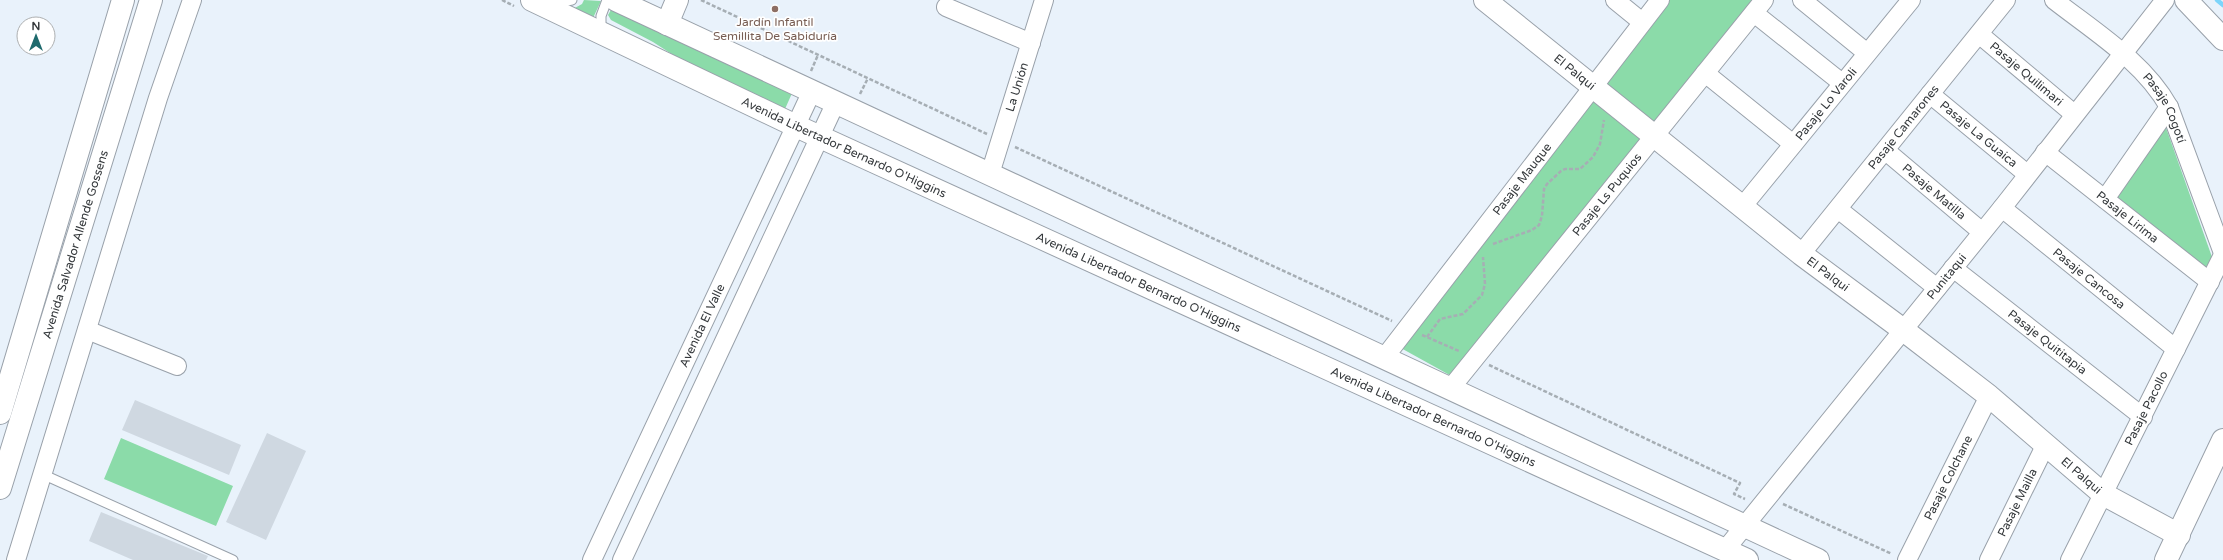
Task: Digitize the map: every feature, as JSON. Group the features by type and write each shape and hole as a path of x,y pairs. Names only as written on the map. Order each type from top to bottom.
{"main road":[{"name":"Avenida Salvador Allende Gossens","path":"0,413 123,0"},
{"name":"Avenida Salvador Allende Gossens","path":"0,488 151,0"},
{"path":"616,0 1818,560"},
{"path":"667,24 677,0"},
{"name":"El Palqui","path":"1485,0 1742,207 1989,396 2045,446 2104,494 2178,535"},
{"path":"2186,0 2223,39"},
{"name":"Avenida Libertador Bernardo O'Higgins","path":"534,1 796,126 1747,560"},
{"path":"2166,560 2223,440"},
{"path":"1750,560 1753,530"}],"street":[{"path":"16,560 158,98 192,0"},
{"name":"La Unión","path":"990,174 1044,0"},
{"path":"1615,0 1642,22"},
{"name":"Pasaje Mauque","path":"1384,358 1660,0"},
{"path":"1802,0 1868,53"},
{"name":"Pasaje Lo Varoli","path":"1742,207 1910,0"},
{"name":"Pasaje Camarones","path":"1802,254 2006,0"},
{"name":"Pasaje Cogotí","path":"2054,0 2122,54 2154,83 2169,107 2223,254"},
{"name":"Punitaqui","path":"1725,550 1753,530 1761,507 1902,329 2002,208 2074,114 2165,0"},
{"path":"946,7 1030,43"},
{"path":"1759,7 1842,83"},
{"name":"Pasaje Ls Puquios","path":"1450,389 1759,7"},
{"name":"Pasaje Quilimari","path":"1979,34 2074,114"},
{"path":"1706,73 1793,144"},
{"name":"Avenida El Valle","path":"592,560 812,91"},
{"name":"Pasaje La Guaica","path":"1930,94 2027,174"},
{"path":"622,560 836,102"},
{"path":"2105,199 2169,107"},
{"name":"Pasaje Matilla","path":"1886,151 1982,232"},
{"name":"Pasaje Lirima","path":"2045,152 2210,282"},
{"name":"Pasaje Cancosa","path":"2002,208 2176,349"},
{"path":"1838,209 1937,288"},
{"name":"Pasaje Pacollo","path":"2070,560 2223,254"},
{"name":"Pasaje Quititapia","path":"1953,268 2142,417"},
{"path":"87,330 176,366"},
{"name":"Pasaje Colchane","path":"1902,558 1989,396"},
{"name":"Pasaje Mailla","path":"1989,560 2045,446"}],"lane":[{"path":"534,1 555,4 572,0"},
{"path":"602,34 601,16 607,0"},
{"path":"42,474 233,560"}],"path":[{"path":"701,0 1000,140 1474,358 1740,483 1734,494 1761,507 1771,510 1778,502 1902,558"},
{"path":"1489,245 1532,230 1538,225 1542,216 1543,196 1547,184 1561,171 1566,169 1580,169 1593,157 1600,144 1603,121 1617,106"},
{"path":"1427,337 1440,319 1463,314 1482,295 1485,284 1483,254"}],"green space":[{"path":"584,0 601,1 593,18 573,9 582,4"},
{"path":"1668,0 1758,0 1455,378 1390,342"},
{"path":"612,8 793,91 785,109 681,60 653,42 611,20 608,15"},
{"path":"2165,125 2212,257 2203,272 2112,199"},
{"path":"121,438 233,486 216,526 104,479"}],"building":[{"path":"135,400 241,445 229,475 122,430"},
{"path":"267,433 306,451 266,540 226,522"},
{"path":"101,512 208,556 206,560 133,560 89,541"}],"waterway":[{"path":"2217,0 2223,5"}],"place":[{"name":"Jardín Infantil Semillita De Sabiduría","path":"775,9"}]}
